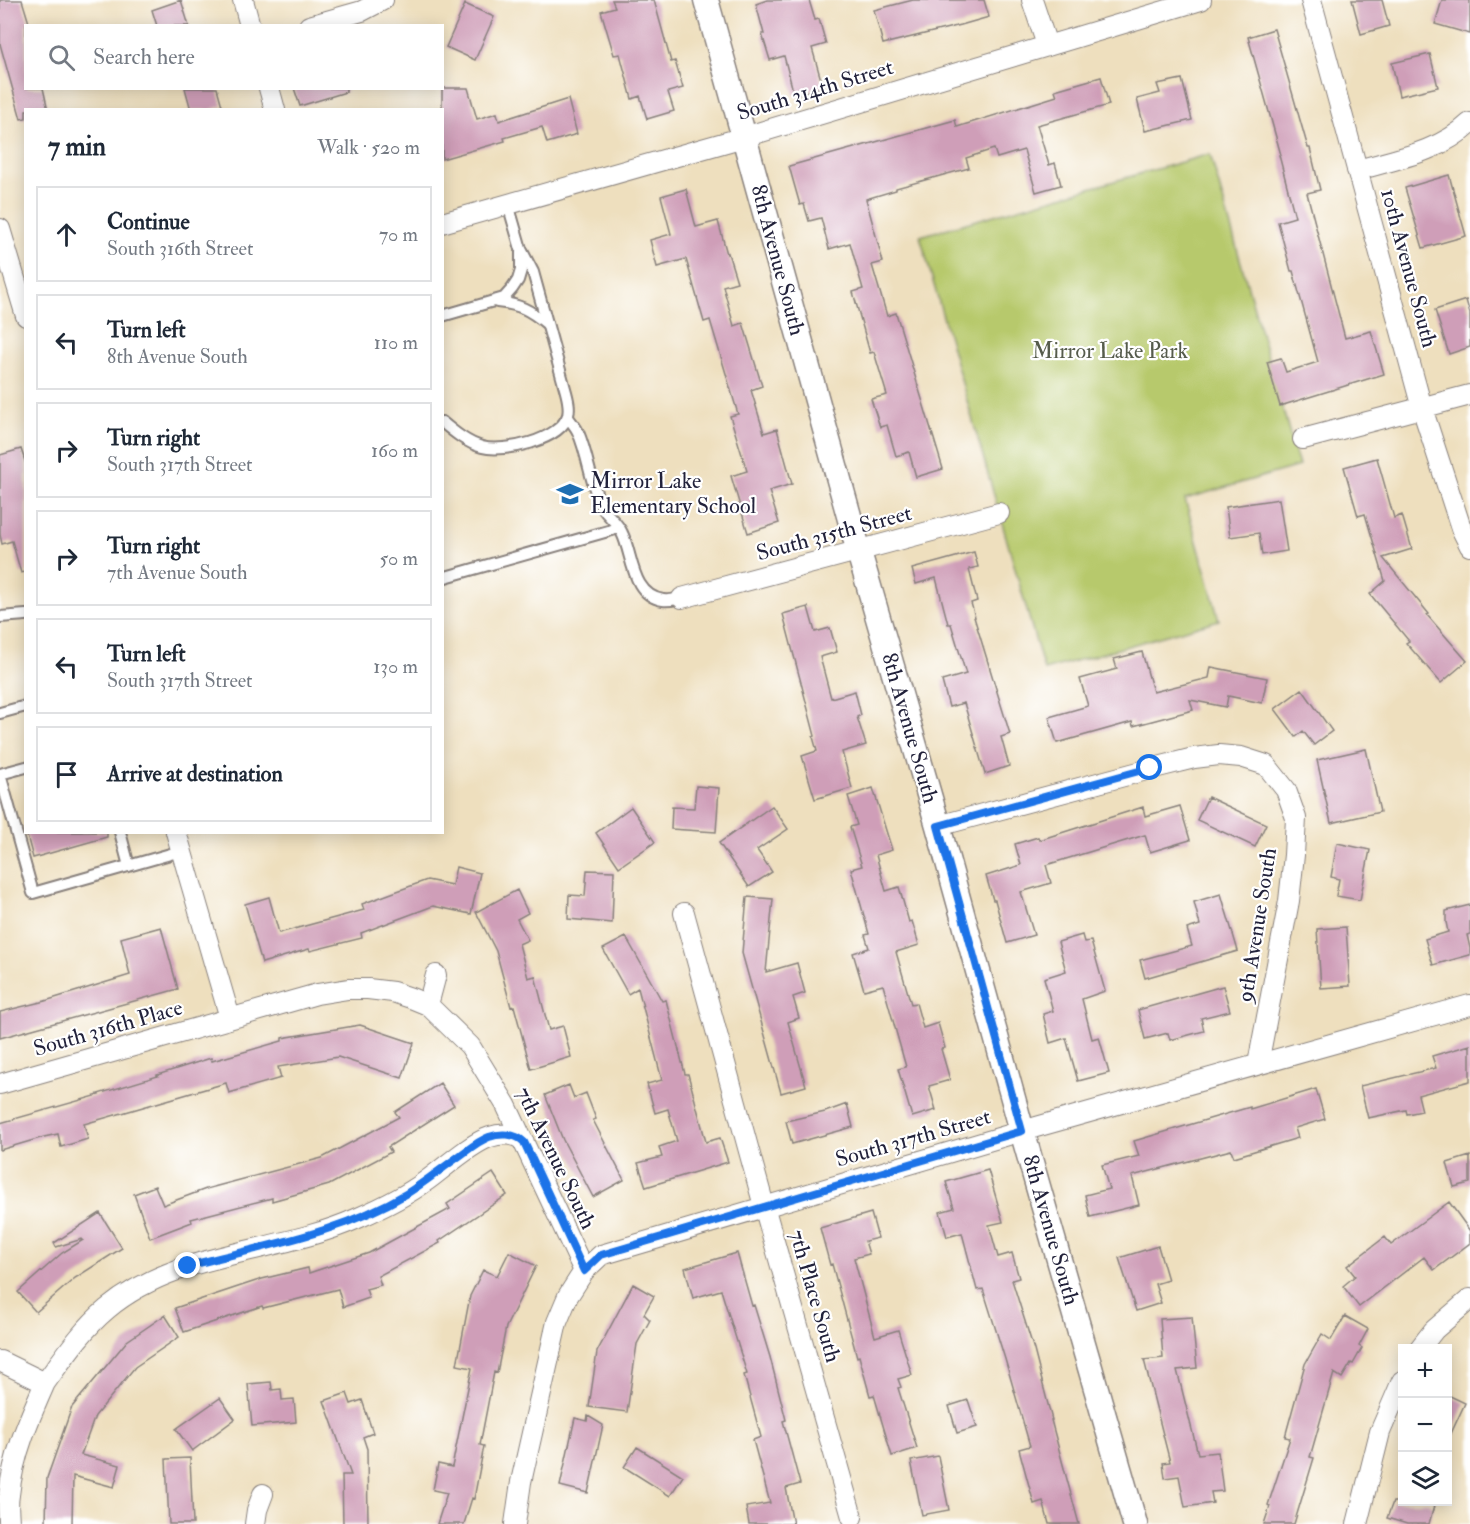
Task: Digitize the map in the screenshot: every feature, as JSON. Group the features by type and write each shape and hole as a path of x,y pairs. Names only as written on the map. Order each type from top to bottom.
{"street":[{"path":"243,0 249,24"},
{"path":"316,24 362,10 383,0"},
{"name":"8th Avenue South","path":"706,0 1022,1131 1136,1524"},
{"path":"1032,0 1047,45"},
{"name":"South 314th Street","path":"444,222 744,137 1201,0"},
{"name":"10th Avenue South","path":"1311,0 1422,408 1461,528 1470,546"},
{"path":"269,90 274,108"},
{"path":"1358,170 1431,148 1447,140 1470,123"},
{"path":"1,233 24,309"},
{"path":"1303,439 1470,395"},
{"name":"South 315th Street","path":"682,598 999,513"},
{"name":"9th Avenue South","path":"938,826 1194,758 1230,756 1266,765 1286,789 1296,818 1290,901 1258,1064"},
{"path":"178,842 230,1018"},
{"name":"7th Place South","path":"684,913 852,1517"},
{"path":"428,1005 436,975"},
{"name":"7th Avenue South","path":"230,1018 317,994 348,989 393,992 428,1005 470,1046 506,1105 584,1271"},
{"name":"South 317th Street","path":"584,1271 601,1255 764,1206 1470,1005"},
{"name":"South 316th Place","path":"0,1084 230,1018"},
{"path":"9,1524 8,1497 16,1457 30,1416 45,1383 82,1335 107,1309 159,1278 188,1266 310,1235 358,1219 403,1196 489,1137 509,1135 520,1138 524,1142"},
{"path":"515,1524 521,1482 556,1322 568,1296 584,1271"},
{"path":"1423,1344 1434,1330 1470,1299"},
{"path":"0,1361 45,1383"},
{"path":"1357,1524 1380,1432 1398,1390"},
{"path":"255,1524 256,1510 263,1494"}],"lane":[{"path":"444,423 470,442 497,449 530,442 552,434 568,417 570,406 533,272 521,249 508,204"},
{"path":"444,315 504,298 518,280 521,270 521,249"},
{"path":"494,302 511,303 524,308 547,324"},
{"path":"568,417 578,431 600,504 622,532 639,583 646,592 654,597 665,600 682,598"},
{"path":"444,577 619,528"},
{"path":"0,616 24,615"},
{"path":"0,713 24,707"},
{"path":"24,768 0,774 33,893 129,866 178,842"},
{"path":"121,834 129,866"}],"green space":[{"name":"Mirror Lake Park","path":"1210,154 1299,466 1185,499 1219,620 1044,670 920,236"}],"building":[{"path":"0,0 22,0 29,23 24,24 24,90 43,90 48,108 24,108 24,118 21,119 0,44"},
{"path":"181,0 188,24 156,24 152,10"},
{"path":"612,0 654,0 671,62 675,61 683,88 668,92 674,111 647,119 640,96 632,99 620,54 614,55 601,11 615,7"},
{"path":"767,0 809,0 815,20 819,19 826,44 812,48 823,87 794,95 784,56 770,60 756,4"},
{"path":"913,0 984,0 989,17 883,44 874,10"},
{"path":"1352,0 1382,0 1389,26 1361,34"},
{"path":"1442,0 1470,0 1470,34 1435,24"},
{"path":"465,4 494,17 475,60 446,47"},
{"path":"1274,29 1308,148 1310,148 1320,190 1307,193 1345,338 1371,331 1384,374 1280,406 1267,362 1281,358 1286,372 1318,362 1278,222 1295,217 1279,155 1281,155 1248,37"},
{"path":"1430,54 1438,87 1399,96 1392,63"},
{"path":"1101,77 1109,105 1037,125 1049,165 1055,163 1061,185 1036,192 1024,150 997,158 994,149 966,158 969,168 896,188 896,190 866,199 883,262 872,265 887,316 896,313 943,469 916,477 909,452 896,456 887,425 880,427 871,399 887,395 874,352 870,353 853,292 863,289 850,243 829,249 821,218 809,221 804,204 800,205 789,166 955,120 957,127 1057,96 1055,90"},
{"path":"1182,79 1192,120 1145,131 1137,99 1160,93 1157,84"},
{"path":"444,88 468,88 477,119 497,113 499,121 568,99 577,134 547,143 542,127 504,138 505,141 444,158 444,108 442,108"},
{"path":"186,90 218,90 222,106 190,108"},
{"path":"295,90 346,90 346,92 300,106"},
{"path":"1449,175 1466,236 1423,248 1405,188"},
{"path":"686,189 696,227 718,221 737,282 723,286 734,326 743,323 762,386 751,390 764,433 777,429 792,484 769,491 779,523 748,533 731,476 747,471 730,416 738,414 710,320 704,322 686,259 657,267 650,240 671,234 661,196"},
{"path":"1466,300 1470,314 1470,347 1449,354 1435,310"},
{"path":"21,449 24,458 24,572 21,573 12,541 2,544 0,535 0,455"},
{"path":"1377,458 1394,518 1402,515 1412,549 1383,558 1429,614 1427,615 1467,661 1441,683 1406,643 1409,641 1370,594 1385,581 1365,514 1358,516 1344,467"},
{"path":"1279,499 1287,551 1262,555 1259,533 1230,537 1226,507"},
{"path":"974,552 978,567 969,569 977,601 971,603 1010,734 1001,737 1009,766 985,774 964,703 949,707 942,681 966,674 951,624 948,624 936,578 916,584 912,569"},
{"path":"808,607 815,632 830,628 837,652 820,657 831,698 855,691 861,715 857,717 866,745 842,752 852,788 815,799 802,756 817,751 813,737 815,736 783,614"},
{"path":"1142,652 1153,692 1209,678 1211,667 1267,678 1262,703 1228,696 1226,707 1190,700 1193,710 1133,726 1132,722 1057,743 1049,717 1088,706 1080,679 1117,669 1114,659"},
{"path":"1302,689 1332,731 1314,745 1303,731 1296,737 1275,709"},
{"path":"1366,749 1380,812 1331,823 1317,760"},
{"path":"696,786 719,788 716,832 671,829 672,807 694,808"},
{"path":"873,788 892,850 876,855 886,891 899,887 909,922 912,921 919,945 896,952 911,1004 916,1003 923,1028 938,1023 945,1048 941,1049 950,1080 929,1086 936,1110 912,1117 898,1069 906,1067 883,985 864,990 853,953 869,948 865,935 869,934 851,869 862,866 850,827 857,825 848,796"},
{"path":"1208,797 1266,824 1255,847 1197,820"},
{"path":"772,806 788,829 757,850 772,872 749,887 719,843"},
{"path":"1180,806 1190,840 1150,852 1145,835 1046,865 1051,883 1021,892 1034,935 1007,943 986,876 1021,865 1015,844 1038,837 1039,840 1143,807 1145,816"},
{"path":"631,807 655,842 619,867 596,833"},
{"path":"27,834 107,834 107,837 33,858"},
{"path":"1337,843 1370,850 1360,900 1336,896 1339,879 1331,877"},
{"path":"456,867 480,873 471,914 433,906 361,933 362,938 310,951 309,949 262,963 245,904 269,897 279,933 364,910 362,904 427,880 452,885"},
{"path":"587,870 614,871 612,923 568,919 569,895 585,896"},
{"path":"517,890 528,913 517,919 528,940 519,944 528,978 535,976 549,1030 563,1026 571,1057 531,1069 496,951 476,912"},
{"path":"1221,894 1238,951 1145,978 1140,960 1192,946 1187,929 1200,925 1194,902"},
{"path":"747,897 773,899 766,972 797,963 805,993 793,997 799,1018 788,1022 806,1086 781,1093 742,953"},
{"path":"1470,905 1470,934 1467,935 1470,955 1433,965 1425,939 1448,932 1446,911"},
{"path":"161,927 178,989 0,1038 0,1012 130,975 121,938"},
{"path":"1346,927 1350,986 1321,988 1317,929"},
{"path":"1082,935 1084,942 1091,941 1105,991 1082,999 1092,1039 1099,1037 1109,1073 1078,1081 1066,1038 1050,1043 1043,1014 1053,1011 1044,978 1066,971 1058,942"},
{"path":"626,937 662,1001 666,1000 706,1142 720,1138 728,1162 646,1187 638,1163 662,1157 659,1147 677,1141 668,1109 655,1113 647,1084 662,1080 638,988 628,994 603,949"},
{"path":"1223,986 1230,1011 1201,1018 1204,1031 1170,1040 1168,1033 1145,1039 1138,1010"},
{"path":"360,1025 414,1043 402,1078 338,1057 278,1067 281,1078 229,1093 226,1083 84,1124 88,1139 61,1147 58,1134 0,1150 0,1123 99,1095 211,1058 212,1061 282,1041 282,1038"},
{"path":"1470,1045 1470,1081 1418,1095 1422,1111 1407,1114 1406,1110 1368,1118 1360,1086 1436,1068 1432,1056"},
{"path":"440,1083 454,1105 388,1147 391,1152 329,1185 272,1201 272,1198 191,1219 192,1222 150,1238 134,1194 155,1186 163,1205 206,1189 322,1158 399,1117 395,1112"},
{"path":"569,1085 574,1098 586,1093 596,1119 593,1120 624,1180 593,1197 563,1140 545,1095"},
{"path":"1316,1089 1325,1119 1295,1128 1298,1138 1234,1157 1231,1150 1132,1176 1139,1205 1090,1217 1085,1195 1109,1189 1102,1165 1139,1156 1134,1141"},
{"path":"847,1104 853,1127 792,1144 786,1121 825,1112"},
{"path":"1470,1156 1470,1183 1454,1187 1447,1163"},
{"path":"988,1170 1003,1222 989,1225 998,1257 1012,1253 1019,1278 1012,1280 1034,1350 1079,1524 1049,1524 1043,1501 1034,1504 1019,1449 1030,1446 983,1289 977,1290 962,1233 947,1237 940,1212 954,1208 946,1182"},
{"path":"493,1173 507,1195 439,1241 440,1243 378,1276 381,1285 366,1289 369,1298 343,1307 338,1289 263,1308 262,1306 184,1332 175,1308 262,1279 308,1268 309,1273 369,1253 450,1209 447,1204"},
{"path":"1449,1202 1470,1231 1470,1243 1434,1270 1424,1257 1359,1307 1343,1286 1355,1276 1347,1266 1385,1237 1391,1245"},
{"path":"100,1213 122,1248 75,1278 36,1312 18,1292 62,1253 83,1240 56,1247 54,1243"},
{"path":"871,1213 878,1238 865,1241 869,1254 854,1258 875,1337 898,1330 912,1375 898,1379 901,1387 898,1388 917,1448 892,1456 874,1395 870,1396 859,1356 857,1357 820,1228"},
{"path":"1158,1246 1168,1280 1155,1284 1161,1303 1136,1311 1119,1258"},
{"path":"509,1252 536,1266 506,1327 497,1373 494,1372 480,1445 484,1446 474,1499 472,1498 464,1524 437,1524 447,1493 433,1490 438,1464 452,1467 472,1368 457,1365 470,1296 483,1270 497,1276"},
{"path":"737,1253 770,1357 786,1420 783,1421 800,1484 786,1488 793,1524 749,1524 746,1507 770,1503 753,1440 761,1437 744,1375 747,1374 721,1290 693,1298 685,1268"},
{"path":"633,1284 654,1296 644,1314 650,1320 637,1344 627,1412 589,1407 597,1352"},
{"path":"165,1315 179,1337 135,1367 95,1416 81,1455 120,1465 114,1487 73,1476 72,1524 46,1524 47,1478 72,1407 127,1341"},
{"path":"1345,1316 1368,1329 1359,1346 1362,1348 1353,1364 1351,1363 1342,1378 1334,1373 1310,1457 1314,1458 1294,1524 1264,1524 1290,1438 1285,1437 1305,1364 1322,1334 1331,1340"},
{"path":"1192,1317 1197,1368 1177,1370 1198,1454 1218,1452 1223,1491 1211,1492 1213,1503 1185,1507 1179,1476 1165,1478 1163,1463 1170,1462 1144,1360 1163,1358 1160,1319"},
{"path":"271,1382 272,1390 281,1389 282,1400 294,1399 296,1422 252,1426 248,1384"},
{"path":"347,1393 351,1404 362,1400 373,1433 363,1437 367,1449 368,1524 343,1524 342,1475 351,1475 324,1401"},
{"path":"1452,1397 1465,1403 1452,1431"},
{"path":"220,1398 235,1419 192,1451 176,1429"},
{"path":"968,1400 977,1427 957,1433 949,1406"},
{"path":"588,1416 603,1425 588,1493 560,1486 575,1418 587,1421"},
{"path":"637,1447 683,1476 670,1496 624,1467"},
{"path":"938,1456 949,1510 922,1515 911,1461"},
{"path":"190,1458 193,1524 169,1524 166,1459"},
{"path":"1393,1502 1398,1502 1398,1506 1434,1506 1429,1524 1407,1524 1387,1518"}],"place":[{"name":"Mirror Lake Elementary School","path":"570,494"}],"route":[{"path":"188,1266 310,1235 358,1219 403,1196 482,1140 496,1135 515,1136 524,1142 584,1271 601,1255 1022,1131 938,826 1150,768"}]}
